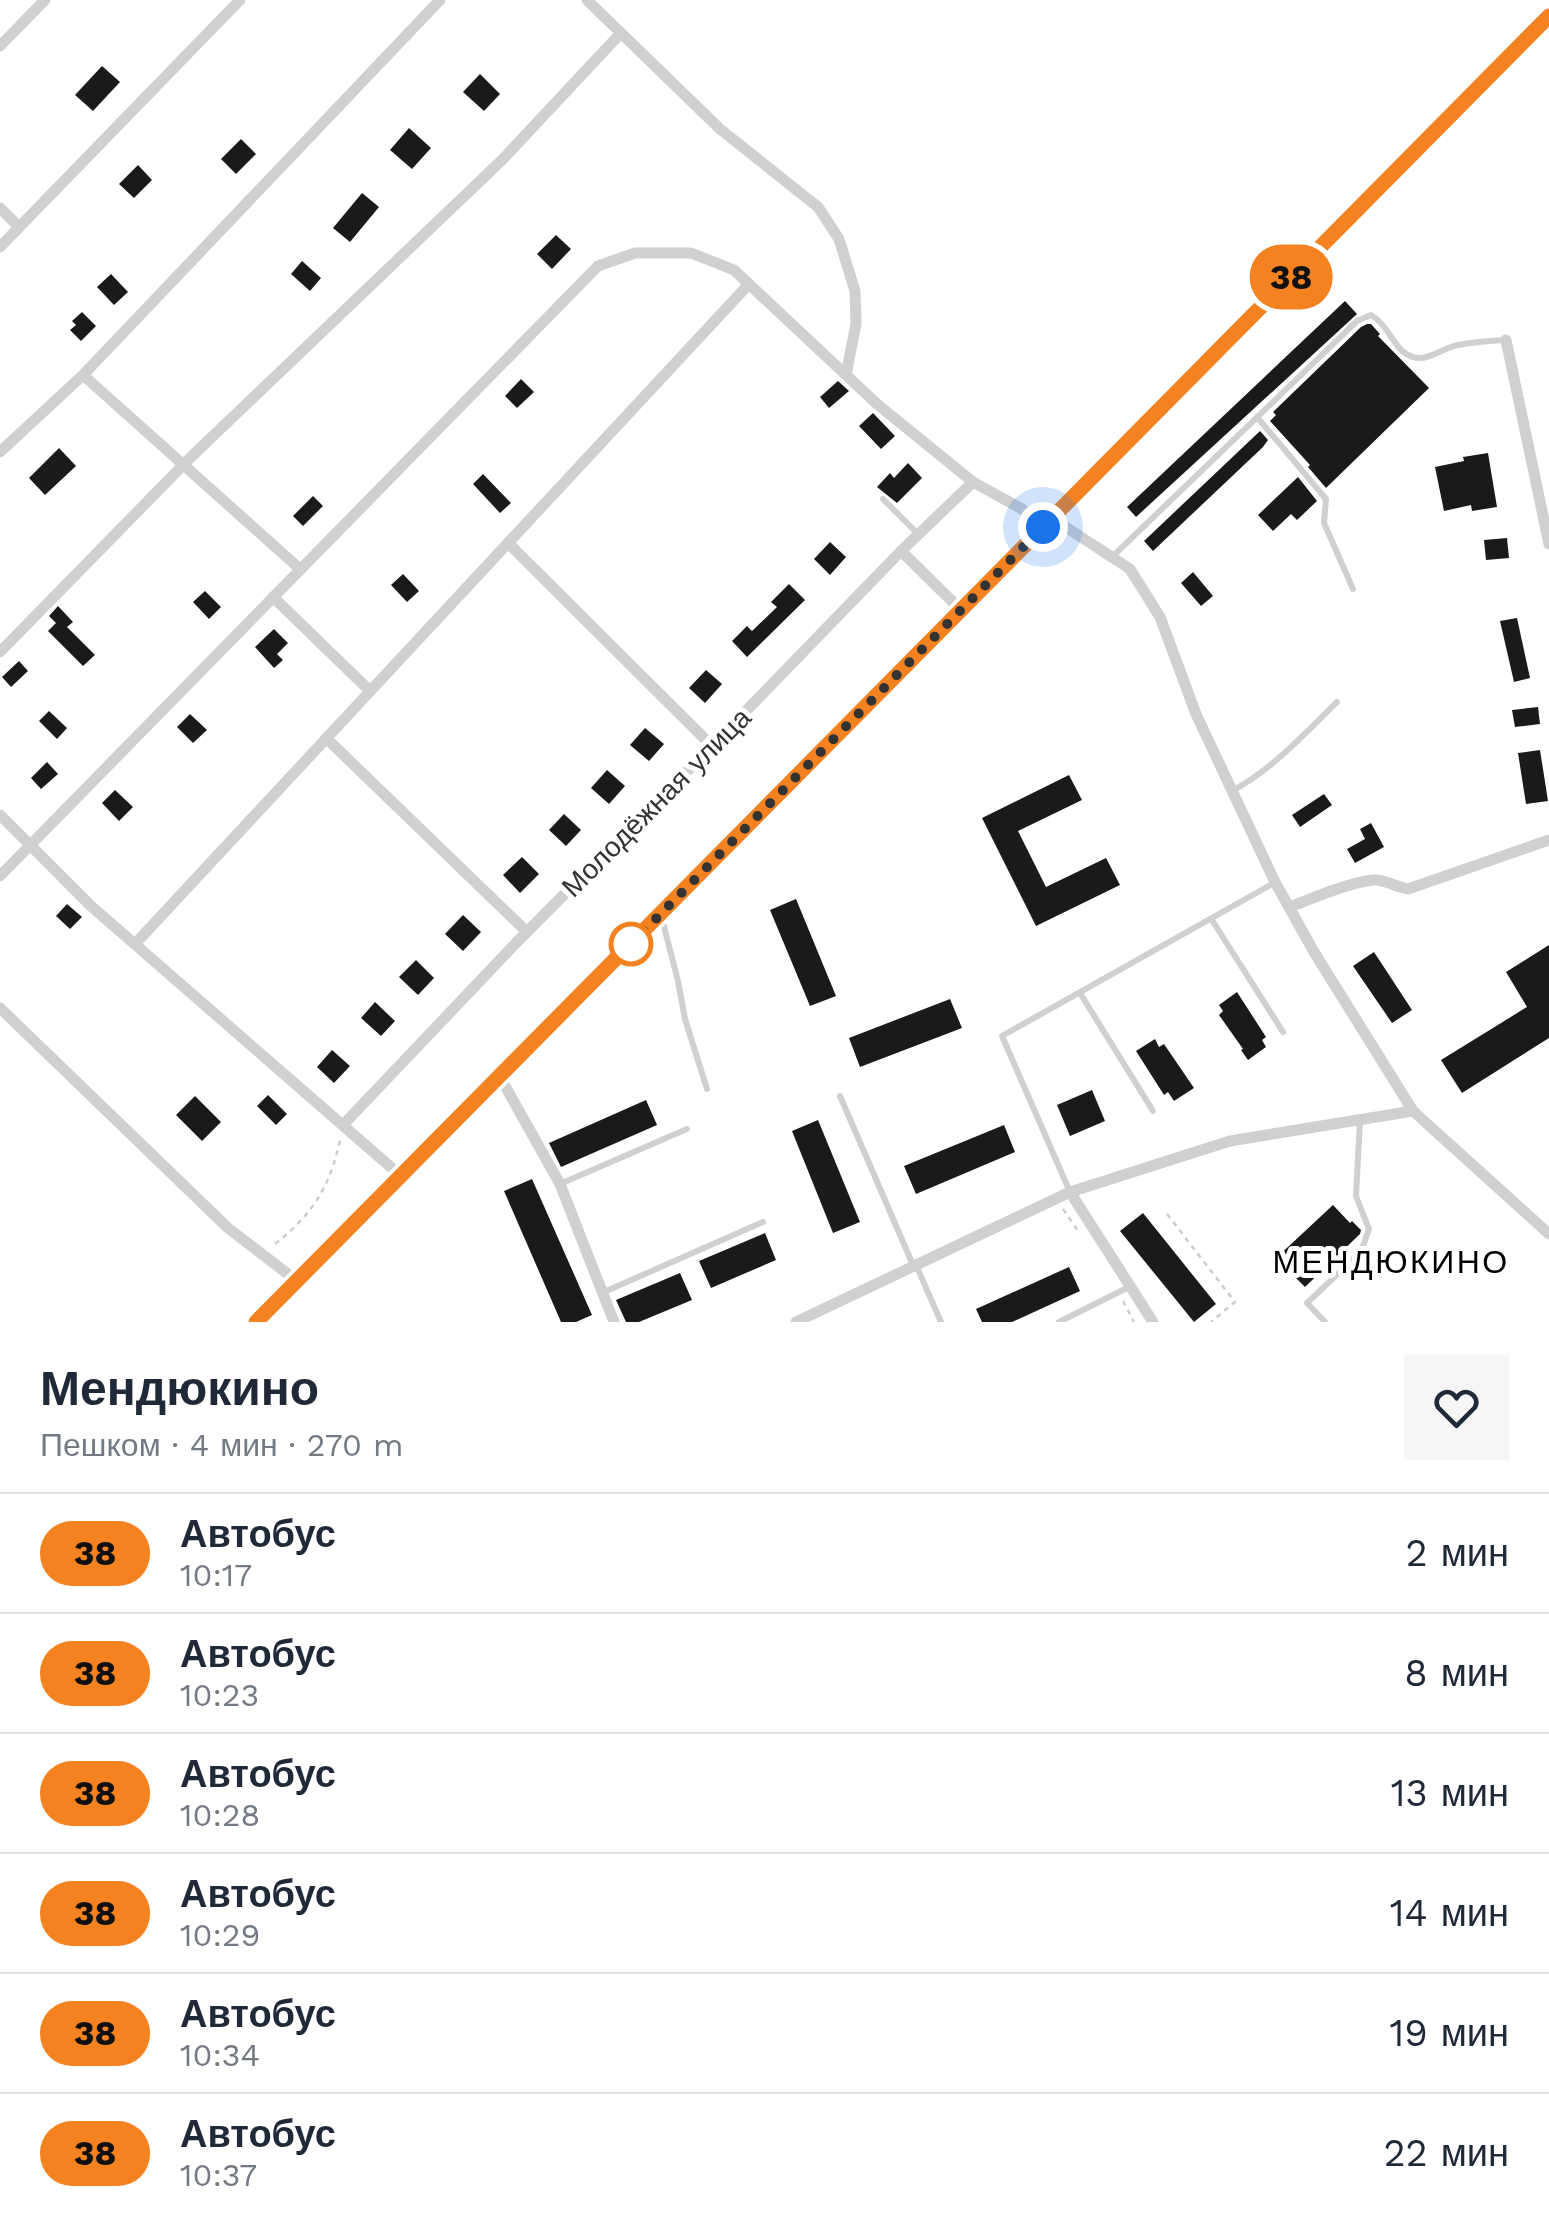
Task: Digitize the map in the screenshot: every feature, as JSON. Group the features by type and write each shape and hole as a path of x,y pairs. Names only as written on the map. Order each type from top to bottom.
{"street":[{"path":"0,46 45,0"},
{"path":"0,247 240,0"},
{"path":"0,452 83,375 440,0"},
{"path":"587,0 720,129 818,207 839,239 855,291 856,324 846,375"},
{"path":"256,1322 1549,16"},
{"path":"0,652 183,465 502,160 620,34"},
{"path":"0,208 19,228"},
{"path":"0,876 598,266 635,254 691,253 734,270 877,404 973,482 1113,556 1130,569 1160,617 1196,714 1276,882 1314,952 1412,1111 1549,1234"},
{"path":"135,944 748,284"},
{"path":"1506,340 1549,544"},
{"path":"83,375 300,570"},
{"name":"Молодёжная улица","path":"343,1125 900,550 973,482"},
{"path":"508,542 712,746"},
{"path":"900,550 961,610"},
{"path":"273,597 370,691"},
{"path":"326,738 527,932"},
{"path":"0,815 90,906 401,1176"},
{"path":"1290,906 1365,881 1381,880 1408,889 1549,840"},
{"path":"0,1008 228,1228 297,1281"},
{"path":"500,1076 560,1184 614,1322"},
{"path":"796,1322 824,1316 915,1266 1070,1192 1230,1141 1412,1111"},
{"path":"1070,1192 1124,1290 1152,1322"}],"lane":[{"path":"1113,556 1357,320 1371,314 1380,320 1401,350 1413,358 1426,359 1454,345 1506,340"},
{"path":"1257,417 1326,499 1324,524 1353,589"},
{"path":"883,499 918,534"},
{"path":"1232,790 1282,753 1337,702"},
{"path":"1070,1192 1002,1036 1276,882"},
{"path":"661,914 685,1019 707,1089"},
{"path":"1212,920 1283,1032"},
{"path":"1080,993 1153,1111"},
{"path":"840,1096 941,1322"},
{"path":"1325,1322 1307,1303 1362,1252 1370,1229 1356,1196 1360,1120"},
{"path":"560,1184 688,1129"},
{"path":"602,1292 763,1222"},
{"path":"1060,1322 1124,1290"}],"path":[{"path":"262,1254 294,1228 324,1192 334,1170 343,1125"},
{"path":"1167,1214 1235,1302 1211,1322"},
{"path":"1124,1290 1134,1322"}],"building":[{"path":"102,66 120,82 93,111 75,95"},
{"path":"480,74 500,94 484,111 463,92"},
{"path":"409,128 431,148 412,169 390,150"},
{"path":"241,139 256,154 236,174 221,159"},
{"path":"138,165 152,180 134,198 119,184"},
{"path":"362,193 379,207 350,242 333,228"},
{"path":"556,235 571,249 552,269 537,254"},
{"path":"302,261 321,278 310,291 291,274"},
{"path":"111,274 128,292 114,305 97,287"},
{"path":"1345,301 1357,314 1136,517 1127,507"},
{"path":"82,312 96,326 81,341 70,330 76,325 72,321"},
{"path":"1367,324 1429,388 1326,488 1270,421 1276,415 1273,412"},
{"path":"521,379 534,392 517,408 505,396"},
{"path":"838,381 849,391 829,408 820,397"},
{"path":"873,413 895,436 881,449 859,426"},
{"path":"1260,431 1268,440 1263,447 1153,551 1144,541"},
{"path":"59,448 76,466 45,495 29,478"},
{"path":"1488,453 1497,507 1472,511 1471,505 1444,511 1435,467"},
{"path":"908,463 922,478 897,503 877,487 890,473 894,478"},
{"path":"483,474 511,503 500,513 473,484"},
{"path":"1298,477 1317,501 1297,520 1291,514 1273,531 1258,515"},
{"path":"313,496 323,506 303,526 293,516"},
{"path":"1507,538 1509,558 1486,560 1484,540"},
{"path":"830,542 846,557 830,575 814,559"},
{"path":"1193,572 1213,596 1201,606 1181,583"},
{"path":"403,574 419,591 407,602 391,585"},
{"path":"789,584 805,600 747,657 732,641 747,626 752,631 777,607 771,602"},
{"path":"205,591 221,607 209,619 193,602"},
{"path":"58,606 73,622 67,627 95,655 83,666 48,631 56,623 49,616"},
{"path":"1517,618 1530,678 1514,682 1500,621"},
{"path":"274,629 288,643 277,654 283,660 274,668 255,647"},
{"path":"19,661 28,671 11,687 2,677"},
{"path":"706,670 722,684 705,703 689,688"},
{"path":"1538,707 1540,724 1515,727 1512,710"},
{"path":"49,711 67,728 57,739 39,721"},
{"path":"190,714 207,730 193,743 177,727"},
{"path":"645,728 664,744 649,761 630,745"},
{"path":"1540,750 1548,801 1526,804 1518,753"},
{"path":"47,762 58,774 41,789 31,778"},
{"path":"607,770 625,786 609,804 591,788"},
{"path":"1069,775 1082,800 1018,831 1046,887 1106,858 1120,885 1036,926 982,818"},
{"path":"115,790 133,807 119,821 102,803"},
{"path":"1324,794 1332,805 1300,827 1292,815"},
{"path":"564,814 581,830 566,846 549,830"},
{"path":"1371,823 1384,847 1355,863 1347,849 1365,839 1360,829"},
{"path":"522,857 539,874 520,893 503,875"},
{"path":"796,899 836,996 810,1006 770,910"},
{"path":"67,904 82,917 70,929 56,916"},
{"path":"463,915 481,932 463,951 445,934"},
{"path":"1549,945 1549,1038 1462,1093 1441,1060 1527,1007 1506,972"},
{"path":"1374,952 1412,1010 1392,1023 1353,966"},
{"path":"416,960 434,978 418,995 399,977"},
{"path":"1237,992 1266,1037 1262,1040 1266,1047 1248,1060 1219,1015 1223,1011 1219,1005"},
{"path":"950,999 962,1028 860,1067 849,1038"},
{"path":"375,1002 395,1021 381,1036 361,1018"},
{"path":"1155,1039 1159,1047 1164,1044 1194,1088 1174,1101 1168,1092 1164,1095 1136,1051"},
{"path":"332,1050 350,1066 334,1083 317,1067"},
{"path":"1092,1090 1105,1121 1070,1136 1057,1105"},
{"path":"268,1095 287,1114 276,1125 257,1106"},
{"path":"195,1096 221,1122 202,1141 176,1115"},
{"path":"646,1100 657,1125 561,1167 549,1143"},
{"path":"818,1120 860,1222 833,1233 792,1131"},
{"path":"1004,1125 1015,1152 916,1194 904,1166"},
{"path":"532,1179 592,1315 576,1322 561,1322 504,1191"},
{"path":"1333,1205 1361,1230 1360,1234 1305,1287 1274,1260"},
{"path":"1143,1213 1216,1304 1194,1322 1120,1231"},
{"path":"765,1233 776,1260 711,1288 699,1261"},
{"path":"1069,1267 1080,1291 1012,1322 982,1322 976,1309"},
{"path":"680,1273 692,1300 639,1322 626,1322 616,1300"}],"bus line":[{"name":"38","path":"256,1322 1549,16"}],"district":[{"name":"МЕНДЮКИНО","path":"1391,1262"}],"route":[{"path":"631,944 1043,527"}]}
